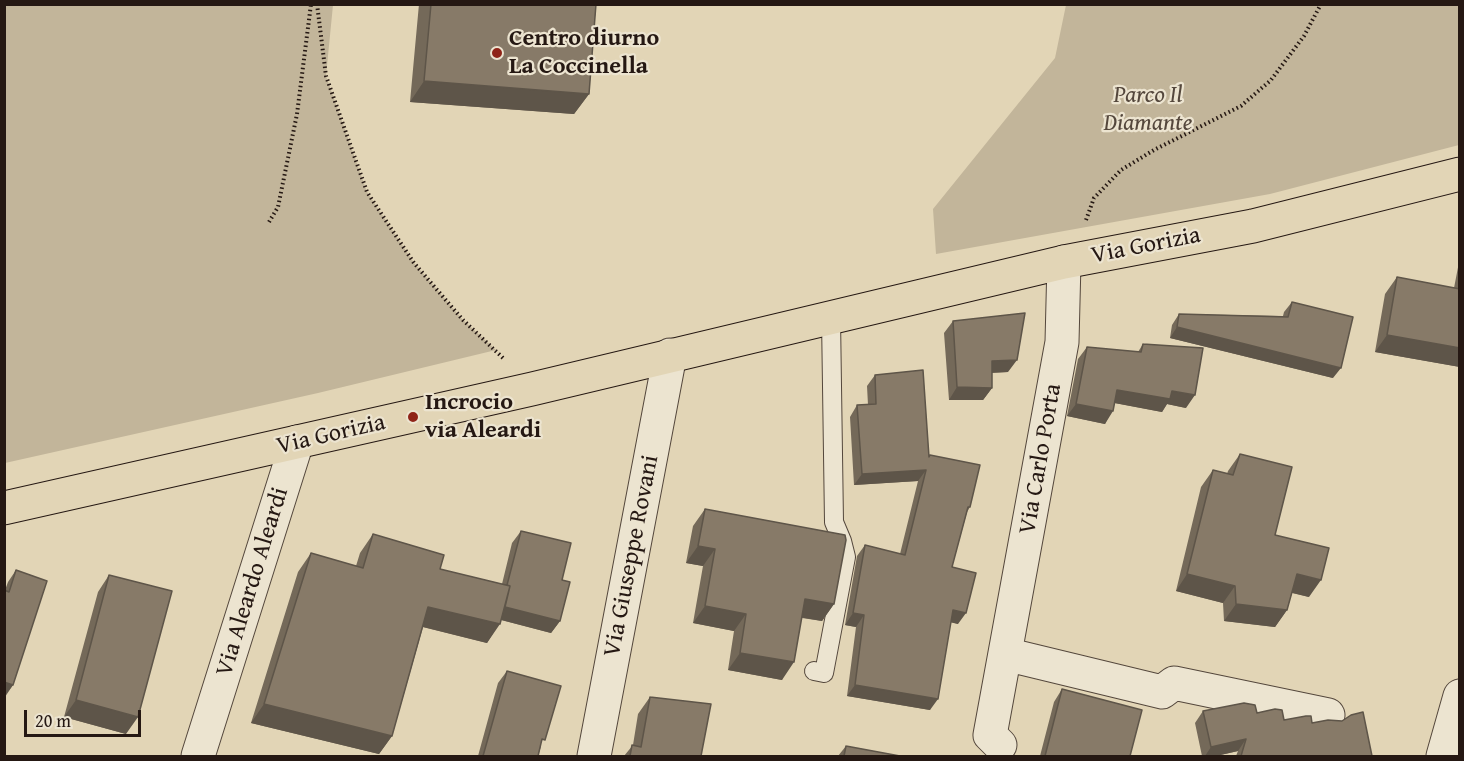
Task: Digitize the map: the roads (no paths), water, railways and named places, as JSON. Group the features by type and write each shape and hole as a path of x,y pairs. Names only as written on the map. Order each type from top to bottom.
{"main road":[{"name":"Via Gorizia","path":"4,508 532,389 1078,259 1253,226 1460,174"}],"street":[{"name":"Via Carlo Porta","path":"1000,745 990,735 1078,259"},
{"name":"Via Giuseppe Rovani","path":"594,756 670,356"},
{"name":"Via Aleardo Aleardi","path":"198,756 297,442"},
{"path":"1005,654 1162,692 1174,683 1329,715"},
{"path":"1443,756 1460,696"}],"lane":[{"path":"814,671 824,673 846,557 834,522 831,318"}],"place":[{"name":"Centro diurno La Coccinella","path":"497,53"},
{"name":"Incrocio via Aleardi","path":"413,417"}],"park label":[{"name":"Parco Il Diamante","path":"1148,110"}]}
